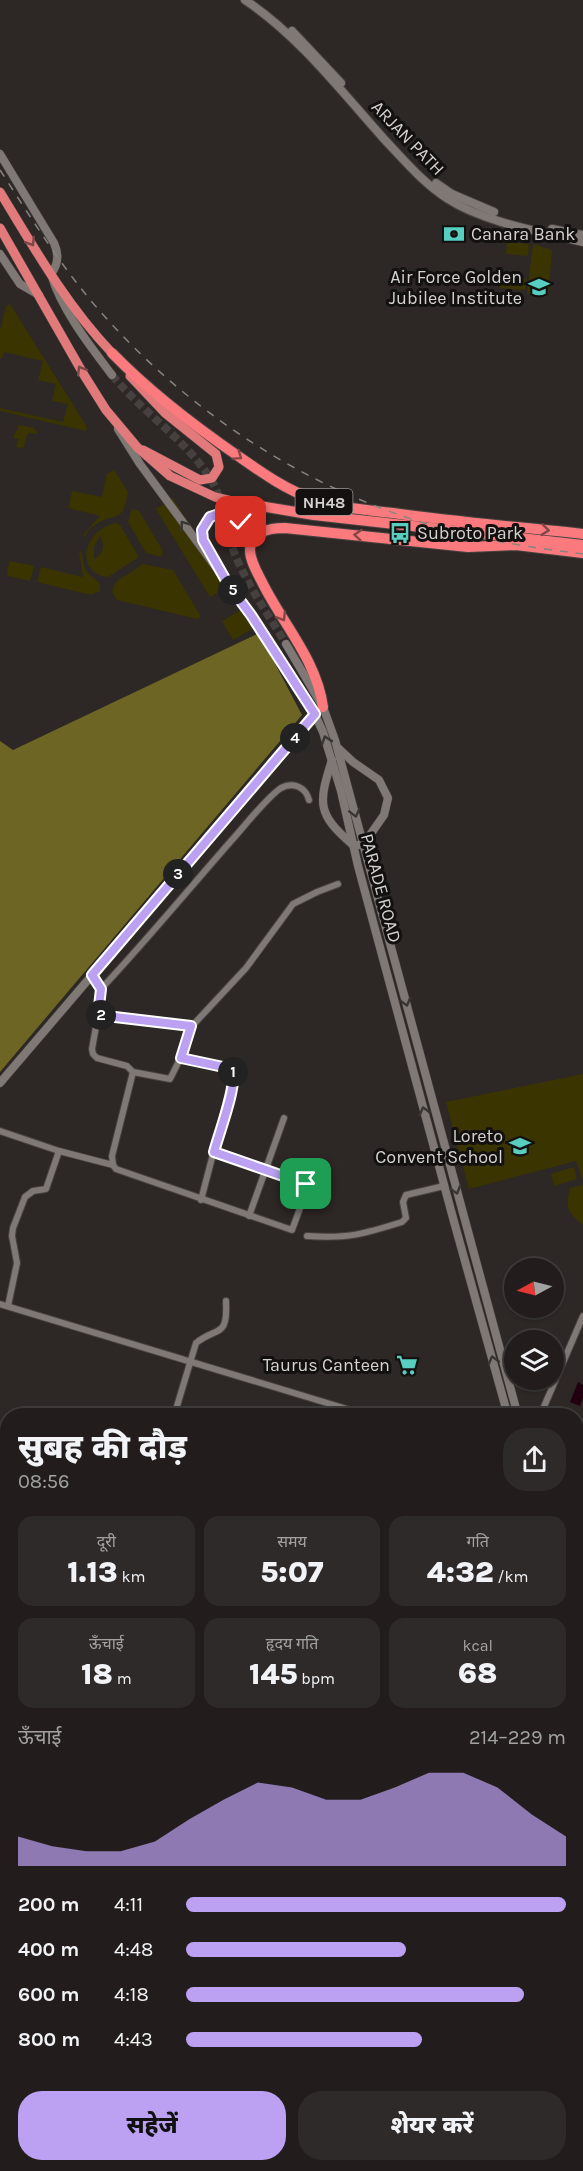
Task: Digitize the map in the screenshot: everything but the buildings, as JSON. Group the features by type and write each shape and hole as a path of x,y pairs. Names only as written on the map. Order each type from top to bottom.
{"highway":[{"name":"NH48","path":"0,192 51,274 84,321 115,356 150,391 255,468 298,493 315,500 349,507 428,518 583,534"},
{"name":"NH48","path":"0,228 84,375 113,419 136,447 170,476 215,497 236,502 314,515 583,545"},
{"path":"115,356 152,400 216,454 219,467 212,478 200,480 136,447"},
{"path":"319,711 321,694 311,669 251,558 250,545 261,532 285,528 468,547 516,544 583,553"}],"main road":[{"name":"ARJAN PATH","path":"244,0 291,37 417,174 445,197 509,223 583,242"},
{"name":"ARJAN PATH","path":"251,0 302,40 409,158 443,188 461,199 523,222 583,234"}],"street":[{"path":"0,154 54,243 57,253 51,274 67,308 90,347 112,375"},
{"path":"0,254 20,284 39,295"},
{"name":"PARADE ROAD","path":"113,419 140,464 319,711 444,1186 506,1408"},
{"path":"228,584 203,540 204,525 215,514 233,516 241,522 250,545"},
{"name":"PARADE ROAD","path":"286,644 337,747 516,1408"},
{"path":"0,1083 319,711"},
{"path":"332,759 324,789 325,813 333,827 353,845 363,844 384,815 388,798 379,780 352,762 337,747"},
{"path":"191,1026 181,1058 170,1079 133,1072 130,1068 97,1058 93,1054 101,989 145,942 251,818 281,788 290,785 302,788 309,800"},
{"path":"98,1015 191,1026 198,1022 241,974 293,904 338,884"},
{"path":"92,975 101,989"},
{"path":"408,1048 418,1046"},
{"path":"181,1058 228,1068 233,1072 232,1087 201,1200"},
{"path":"113,1165 112,1156 133,1072"},
{"path":"249,1216 284,1118"},
{"path":"0,1131 59,1151 113,1165 116,1169 131,1176 292,1230 307,1186 303,1182 214,1152"},
{"path":"8,1306 16,1263 13,1228 25,1197 33,1191 46,1189 59,1151"},
{"path":"307,1236 336,1238 354,1236 402,1222 406,1218 403,1202 406,1196 444,1186"},
{"path":"176,1408 196,1343 216,1334 225,1323 226,1301"},
{"path":"0,1304 191,1361 336,1408"},
{"path":"543,1408 583,1316"}],"shaded area":[{"path":"507,242 529,244 528,256 506,254"},
{"path":"533,244 552,250 548,296 527,294"},
{"path":"501,276 526,278 525,290 500,288"},
{"path":"10,304 87,427 86,431 0,411 0,408 63,422 68,404 52,401 56,384 38,380 43,361 4,352 0,358 0,330 6,306"},
{"path":"19,425 34,428 37,432 37,434 28,433 23,448 16,447 19,439 13,438"},
{"path":"114,470 128,492 123,510 119,515 95,525 85,536 83,535 100,516 68,508 72,491 102,497 107,474"},
{"path":"173,498 226,583 224,589 210,597 156,509"},
{"path":"133,509 139,511 163,551 162,557 146,553 128,522"},
{"path":"116,523 120,525 139,557 108,577 97,574 87,560 90,542 105,527","holes":["100,536 103,549 94,559 94,546"]},
{"path":"79,551 81,551 85,570 100,584 100,591 91,595 37,582 41,567 83,577"},
{"path":"10,561 34,566 30,581 8,576"},
{"path":"143,564 173,570 200,618 117,600 112,592 116,582"},
{"path":"239,611 244,611 255,627 233,640 222,621"},
{"path":"259,633 302,715 0,1072 0,741 13,750"},
{"path":"583,1074 583,1180 576,1161 469,1189 446,1102"},
{"path":"574,1167 577,1179 554,1186 551,1174"},
{"path":"583,1185 582,1224 568,1209 568,1200 570,1188"},
{"path":"578,1382 583,1385 583,1398 580,1406 570,1402"}],"tunnel":[{"path":"112,375 188,450 210,478 219,496 230,543 239,564 251,588 286,644"}],"railway":[{"path":"0,170 63,265 106,318 178,387 217,418 258,446 346,494 440,528 529,547 583,554"}],"place":[{"name":"Canara Bank","path":"454,234"},
{"name":"Air Force Golden Jubilee Institute","path":"539,287"},
{"name":"Subroto Park","path":"400,533"},
{"name":"Loreto Convent School","path":"520,1146"},
{"name":"Taurus Canteen","path":"407,1365"}],"route":[{"path":"241,522 230,514 215,514 204,525 203,540 228,584 251,615 315,714 92,975 98,982 102,993 98,1015 191,1026 181,1058 231,1069 234,1078 214,1152 306,1184"}]}
